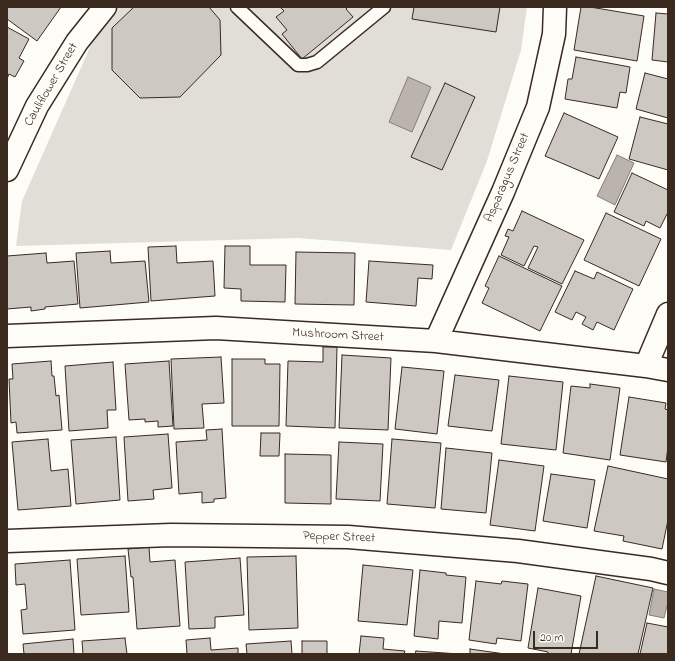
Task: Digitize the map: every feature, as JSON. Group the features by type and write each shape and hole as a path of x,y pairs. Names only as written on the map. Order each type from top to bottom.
{"street":[{"name":"Cauliflower Street","path":"7,170 36,106 77,42 105,7"},
{"name":"Asparagus Street","path":"436,341 504,192 538,107 554,34 555,7"},
{"path":"646,366 668,314"},
{"name":"Mushroom Street","path":"7,336 216,328 436,341 646,366 668,370"},
{"name":"Pepper Street","path":"7,541 171,535 348,537 518,551 651,569 668,573"}],"lane":[{"path":"237,7 298,65 307,66 317,62 384,7"}],"shaded area":[{"path":"115,7 527,7 521,50 487,161 451,250 298,238 16,246 22,201 87,54 100,20"},
{"path":"408,77 431,87 412,132 389,122"},
{"path":"617,155 634,163 615,205 597,196"},
{"path":"654,589 668,592 668,602 664,618 649,615"}],"building":[{"path":"7,7 61,7 37,41 7,19"},
{"path":"134,7 209,7 220,20 221,55 180,97 140,98 112,70 112,28"},
{"path":"280,7 348,7 346,9 353,17 302,59 282,34 287,30 276,17 284,11"},
{"path":"414,7 500,7 496,32 412,19"},
{"path":"581,7 590,7 644,16 637,61 574,50"},
{"path":"656,13 668,14 668,62 652,60"},
{"path":"7,27 29,39 19,58 24,61 15,77 9,74 7,79"},
{"path":"576,57 630,67 626,93 620,92 617,108 565,99 568,79 572,79"},
{"path":"645,73 668,79 668,118 636,109"},
{"path":"445,83 475,97 442,170 411,157"},
{"path":"564,113 618,137 599,179 545,156"},
{"path":"640,117 668,124 668,170 629,159"},
{"path":"632,173 668,190 668,214 660,228 646,221 644,226 614,212"},
{"path":"522,211 584,240 562,284 528,268 538,247 534,246 524,266 501,255 509,237 505,236 508,229 513,231"},
{"path":"606,213 661,239 639,286 584,260"},
{"path":"176,246 177,263 213,261 215,296 151,301 148,247"},
{"path":"225,246 250,246 250,265 286,265 285,302 241,301 241,289 224,288"},
{"path":"110,251 111,263 145,261 149,302 80,308 76,253"},
{"path":"296,252 355,253 354,305 295,304"},
{"path":"46,253 47,263 74,261 78,304 45,307 45,309 31,311 31,307 7,309 7,256"},
{"path":"499,256 562,286 540,331 482,303 489,288 485,286"},
{"path":"369,261 433,265 432,279 418,278 416,306 366,302"},
{"path":"575,271 594,279 597,272 633,289 614,330 597,322 593,330 582,324 586,317 576,312 572,320 555,312"},
{"path":"323,347 337,347 335,428 286,426 288,361 323,362"},
{"path":"342,355 391,358 388,430 339,428"},
{"path":"221,357 224,403 202,404 204,428 174,429 171,359"},
{"path":"232,359 265,359 265,364 280,364 279,426 232,426"},
{"path":"51,361 56,396 59,395 62,430 17,433 16,422 11,423 9,379 13,379 12,364"},
{"path":"169,361 173,426 158,427 158,421 145,422 145,419 129,420 125,364"},
{"path":"113,362 116,410 107,410 108,428 69,431 65,366"},
{"path":"402,367 444,371 437,434 395,429"},
{"path":"455,375 499,380 492,431 448,426"},
{"path":"509,376 563,382 556,450 501,444"},
{"path":"590,384 620,388 610,460 563,453 571,386 590,388"},
{"path":"629,397 666,403 665,409 668,410 668,447 666,462 620,455"},
{"path":"222,429 226,498 214,499 214,502 202,503 202,492 179,494 176,442 207,440 206,430"},
{"path":"261,433 280,433 279,456 260,456"},
{"path":"168,434 172,488 153,490 154,499 128,501 124,437"},
{"path":"116,437 120,500 76,504 71,440"},
{"path":"48,439 51,471 68,469 71,506 18,510 12,442"},
{"path":"392,439 441,443 435,508 387,504"},
{"path":"339,442 383,444 380,501 336,499"},
{"path":"446,448 492,453 486,513 441,509"},
{"path":"285,454 331,455 331,504 285,503"},
{"path":"499,460 544,466 535,531 490,525"},
{"path":"608,466 668,479 668,520 662,549 623,541 624,536 594,531"},
{"path":"551,474 595,480 587,528 543,521"},
{"path":"149,547 150,562 175,560 180,626 137,629 133,577 131,577 128,549"},
{"path":"125,556 129,612 81,615 77,559"},
{"path":"296,556 298,628 249,630 247,557"},
{"path":"240,558 244,615 215,617 215,628 189,629 185,562"},
{"path":"70,560 75,630 23,634 21,610 27,609 25,584 16,585 15,564"},
{"path":"363,565 413,570 407,625 358,621"},
{"path":"420,570 466,577 462,623 439,621 438,639 414,636"},
{"path":"596,576 653,588 638,654 579,654"},
{"path":"476,581 501,584 502,581 528,584 521,641 497,638 496,644 469,640"},
{"path":"538,588 581,596 571,654 548,654 548,652 528,648"},
{"path":"647,623 668,627 668,654 640,654"},
{"path":"361,636 384,638 383,649 405,651 404,654 359,654"},
{"path":"125,638 127,654 83,654 82,641"},
{"path":"210,638 211,650 238,648 238,654 187,654 186,640"},
{"path":"73,639 74,654 24,654 23,644"},
{"path":"291,641 292,654 247,654 246,644"},
{"path":"302,641 327,641 327,654 302,654"},
{"path":"470,649 505,654 470,654"},
{"path":"416,651 459,654 415,654"}]}
